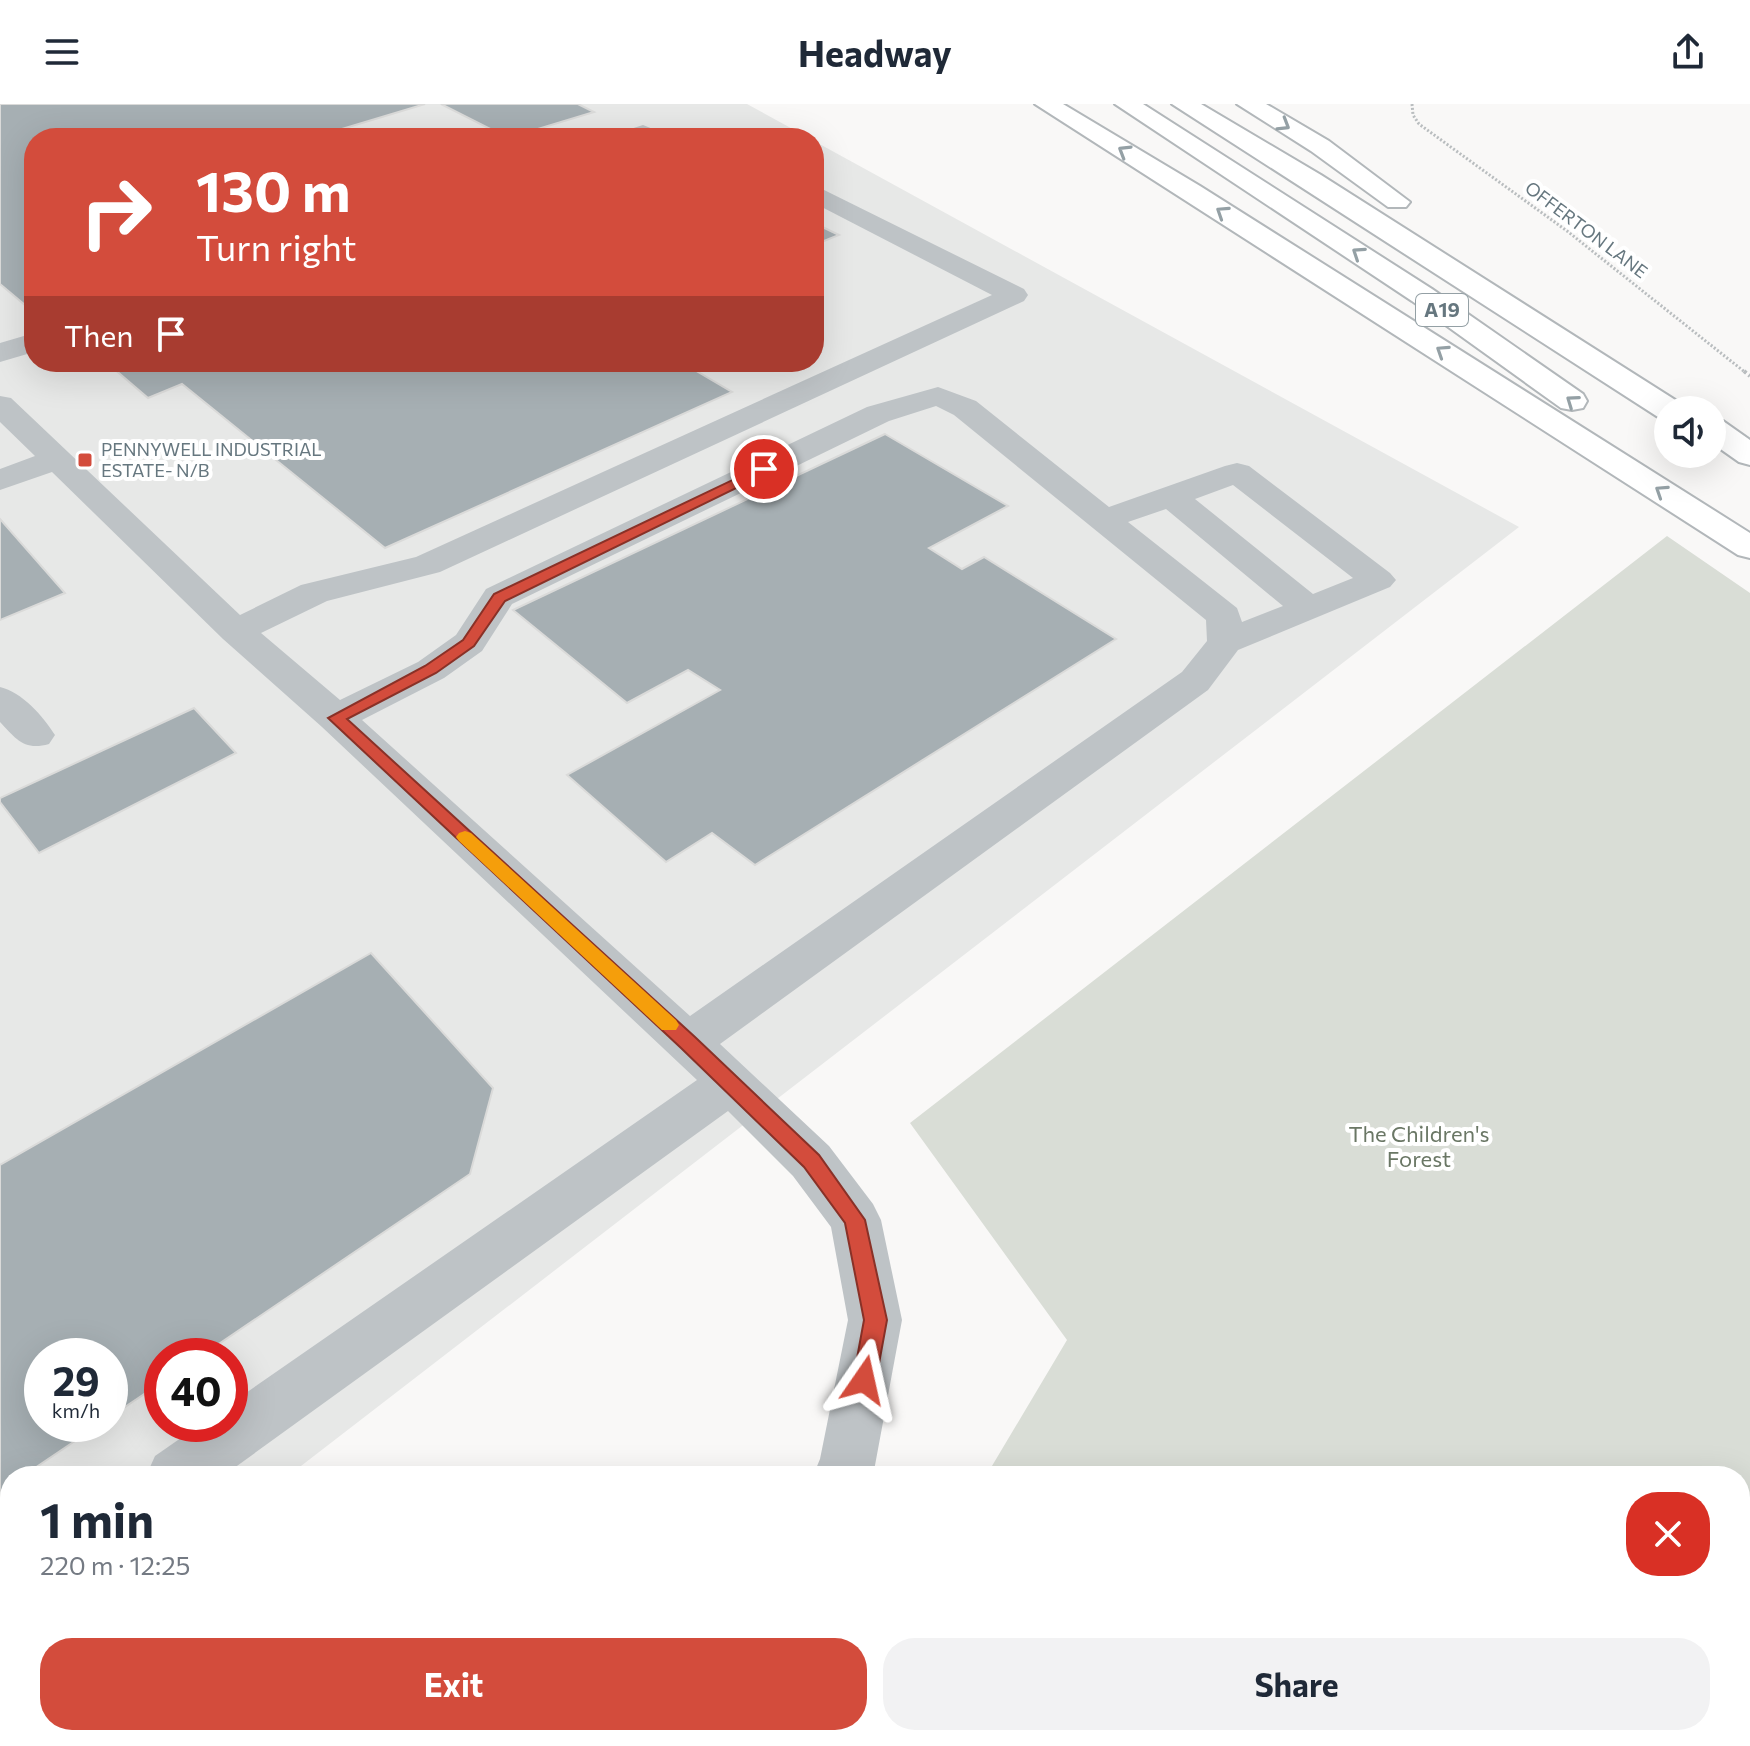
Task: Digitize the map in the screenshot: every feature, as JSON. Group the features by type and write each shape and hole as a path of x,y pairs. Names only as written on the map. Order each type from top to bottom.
{"highway":[{"path":"1047,104 1191,191 1750,548"},
{"name":"A19","path":"1127,104 1422,295 1750,527"},
{"name":"A19","path":"1184,104 1312,180 1654,400"},
{"path":"1249,104 1320,146 1668,396"},
{"path":"1726,438 1750,455"},
{"path":"1726,447 1750,462"}],"street":[{"path":"236,631 314,593 428,565 1014,295 824,198"},
{"path":"0,353 24,345"},
{"path":"336,718 431,670 469,643 499,597 878,414 938,396 965,408 1224,616 1225,642"},
{"path":"0,405 236,631 336,718 688,1042 811,1161 855,1220 875,1320 848,1466"},
{"path":"0,480 58,459"},
{"path":"688,1042 1195,681 1225,642 1378,580 1237,473 1103,520"},
{"path":"1171,496 1308,608"},
{"path":"0,699 35,735"},
{"path":"189,1466 730,1083"}],"path":[{"name":"OFFERTON LANE","path":"1412,104 1413,115 1419,124 1567,231 1750,376"}],"shaded area":[{"path":"0,104 747,104 791,128 24,128 24,372 824,372 824,146 1519,527 301,1466 0,1466"}],"green space":[{"name":"The Children's Forest","path":"1667,536 1750,593 1750,1466 992,1466 1067,1340 910,1123"}],"building":[{"path":"0,104 425,104 345,128 24,128 24,304 0,284"},
{"path":"441,104 578,104 594,112 541,128 488,128"},
{"path":"824,228 839,235 824,241"},
{"path":"118,372 698,372 732,392 385,548 182,384 148,398"},
{"path":"885,434 1008,506 929,548 962,569 984,557 1116,639 755,865 712,833 666,862 567,775 720,690 688,670 627,703 513,610"},
{"path":"0,519 65,593 0,620"},
{"path":"194,708 236,753 39,853 0,802 0,798"},
{"path":"371,953 493,1088 470,1174 228,1338 144,1338 144,1394 128,1405 128,1338 24,1338 24,1442 73,1442 38,1466 0,1466 0,1165"}],"slow traffic":[{"path":"465,837 669,1025"}],"place":[{"name":"PENNYWELL INDUSTRIAL ESTATE- N/B","path":"85,460"}],"route":[{"path":"764,469 499,597 469,643 431,670 336,718 688,1042 811,1161 855,1220 875,1320 864,1380"}]}
